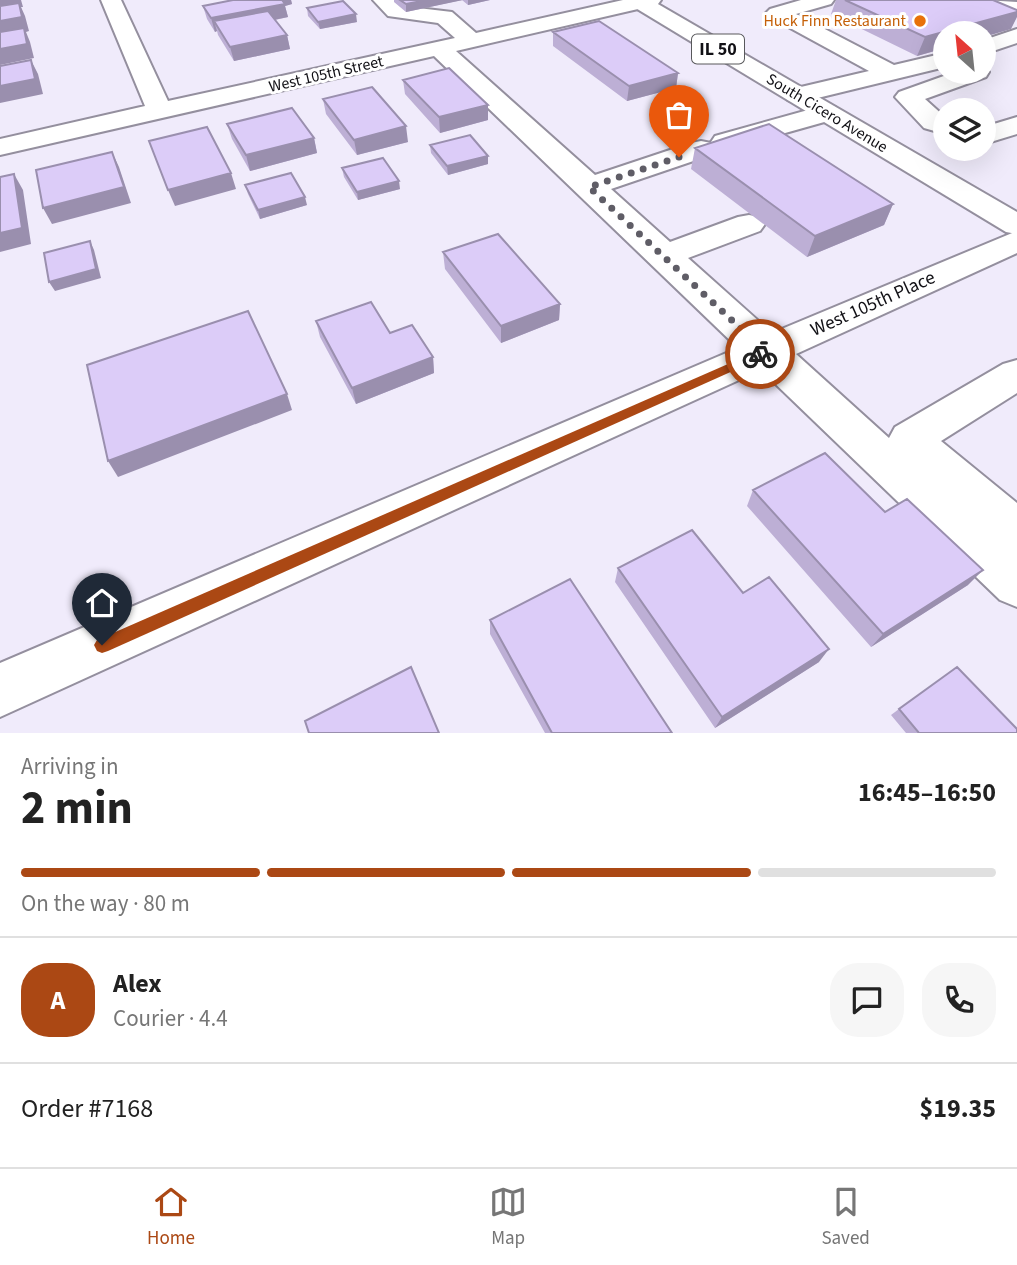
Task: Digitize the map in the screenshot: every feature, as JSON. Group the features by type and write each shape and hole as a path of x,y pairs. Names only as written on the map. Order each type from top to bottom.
{"street":[{"path":"111,0 160,111"},
{"path":"824,0 778,13 894,74"},
{"path":"994,0 1017,9"},
{"name":"West 105th Street","path":"0,148 643,1"},
{"name":"South Cicero Avenue","path":"643,1 1017,225"},
{"path":"375,5 441,48 1017,584"},
{"path":"375,5 395,12 443,17 441,48"},
{"path":"996,43 1017,36"},
{"path":"797,95 933,64"},
{"path":"996,65 1008,65"},
{"path":"933,122 908,97 944,84"},
{"path":"589,187 713,146 826,113"},
{"path":"996,132 1017,125"},
{"path":"663,256 749,224"},
{"name":"West 105th Place","path":"0,691 1017,241"},
{"path":"1017,374 909,439 1017,531"}],"building":[{"path":"233,0 282,0 285,4 211,18 203,6"},
{"path":"400,0 427,0 406,4"},
{"path":"845,0 993,0 1017,10 984,21 933,21 933,35 925,37"},
{"path":"343,1 356,14 318,22 307,8"},
{"path":"19,3 22,17 0,21 0,6"},
{"path":"268,11 287,35 230,47 214,21"},
{"path":"599,21 678,73 629,86 553,32"},
{"path":"24,28 27,44 0,49 0,32"},
{"path":"31,60 35,79 0,86 0,66"},
{"path":"449,68 488,105 439,117 403,80"},
{"path":"372,87 406,126 354,140 323,99"},
{"path":"292,108 314,138 246,155 227,124"},
{"path":"769,124 893,204 815,236 695,148"},
{"path":"207,127 231,173 168,190 149,141"},
{"path":"470,135 488,156 447,166 430,145"},
{"path":"112,152 124,187 43,208 36,170"},
{"path":"383,158 399,181 357,192 342,168"},
{"path":"291,173 305,197 258,210 245,185"},
{"path":"14,174 22,228 0,233 0,177"},
{"path":"498,234 560,304 501,326 443,252"},
{"path":"90,241 96,269 49,282 44,253"},
{"path":"371,302 390,333 412,325 433,357 352,388 316,321"},
{"path":"248,311 287,394 108,461 87,365"},
{"path":"825,453 885,512 907,499 983,570 883,634 753,490"},
{"path":"692,530 743,593 769,577 829,649 722,717 618,568"},
{"path":"570,579 672,733 552,733 490,620"},
{"path":"411,667 439,733 309,733 305,721"},
{"path":"957,667 1017,729 1017,733 919,733 899,709"}],"way so far":[{"path":"679,157 589,187 766,352 760,354"}],"place":[{"name":"Huck Finn Restaurant","path":"920,21"}],"route":[{"path":"102,645 760,354"}]}
